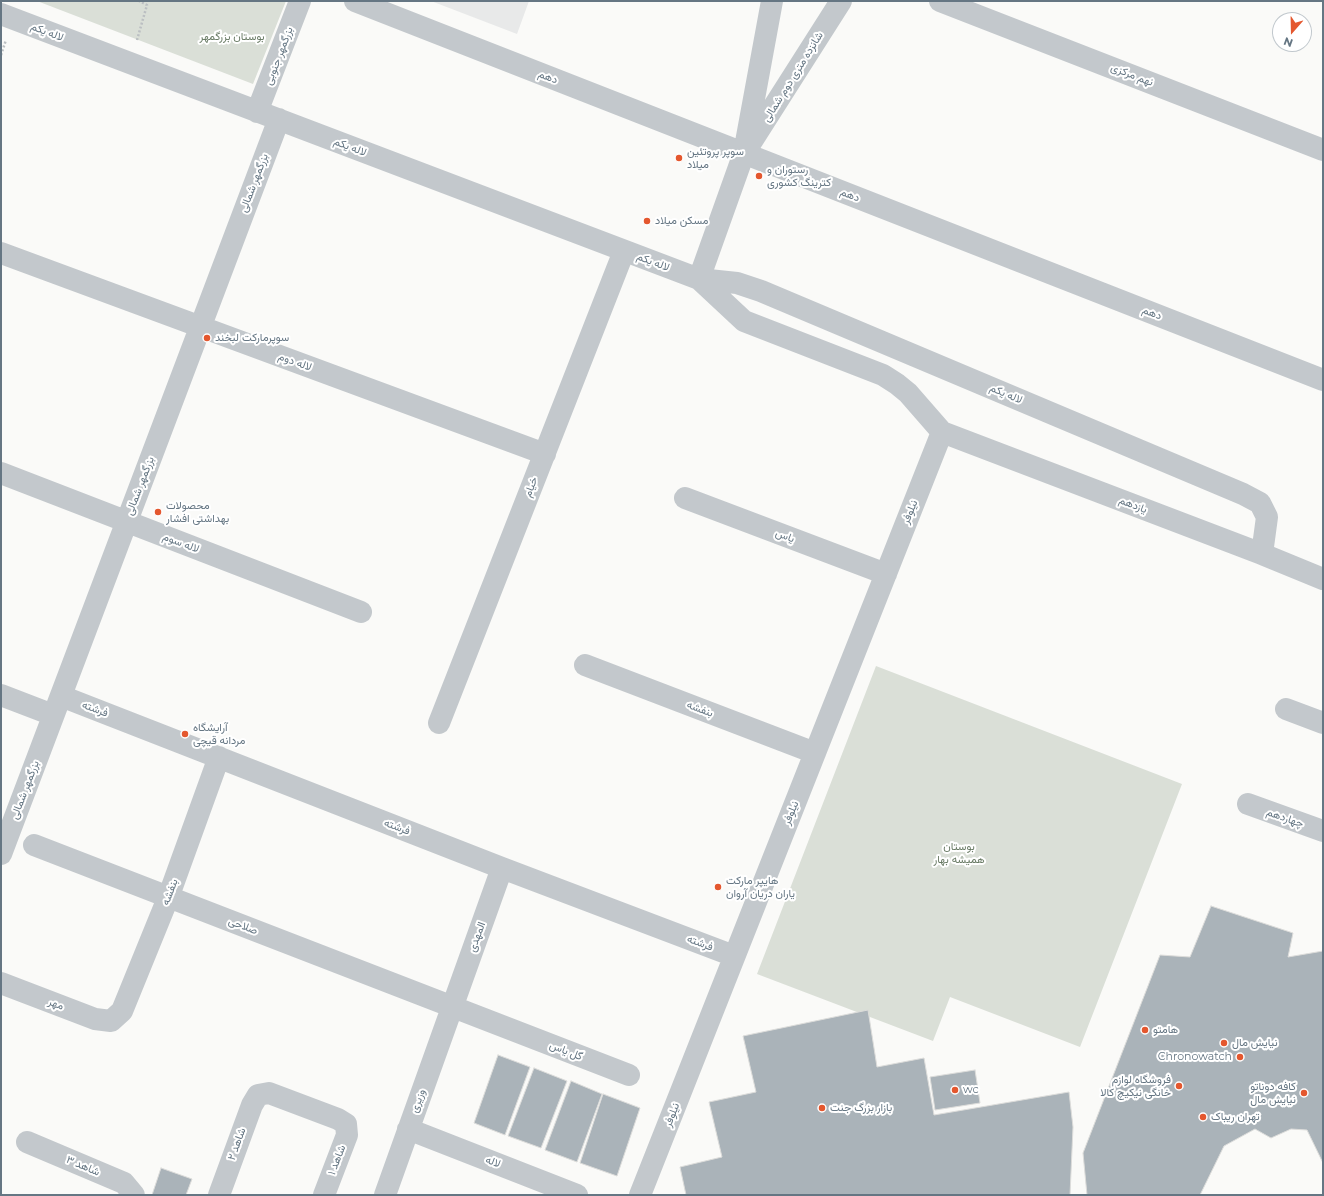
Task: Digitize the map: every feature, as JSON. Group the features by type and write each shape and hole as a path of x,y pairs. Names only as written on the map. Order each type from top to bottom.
{"street":[{"name":"بزرگمهر جنوبی","path":"258,112 300,1"},
{"name":"دهم","path":"355,1 1323,380"},
{"name":"شانزده متری دوم شمالی","path":"699,279 744,153 772,1"},
{"name":"شانزده متری دوم شمالی","path":"744,153 841,1"},
{"name":"نهم مرکزی","path":"940,1 1323,150"},
{"name":"لاله یکم","path":"1,14 699,279 737,283 761,291 1243,494 1260,503 1267,517 1262,554"},
{"name":"بزرگمهر شمالی","path":"1,854 279,119"},
{"name":"خیام","path":"439,723 624,251"},
{"name":"لاله دوم","path":"1,253 545,454"},
{"name":"لاله یکم","path":"699,279 744,320 883,376 897,384 908,392 942,432"},
{"name":"یازدهم","path":"942,432 1262,554 1323,579"},
{"name":"نیلوفر","path":"640,1195 942,432"},
{"name":"لاله سوم","path":"1,473 362,612"},
{"name":"یاس","path":"685,498 886,574"},
{"name":"بنفشه","path":"585,665 815,753"},
{"name":"فرشته","path":"1,695 57,706 219,757 502,868 734,956"},
{"path":"1286,709 1323,723"},
{"name":"بنفشه","path":"111,1021 122,1011 168,898 219,757"},
{"name":"چهاردهم","path":"1248,804 1323,831"},
{"name":"صلاحی","path":"34,845 452,1007"},
{"name":"المهدی","path":"452,1007 502,868"},
{"name":"مهر","path":"1,983 95,1019 111,1021"},
{"name":"گل یاس","path":"452,1007 629,1076"},
{"name":"وزیری","path":"385,1195 452,1007"},
{"name":"شاهد ۱","path":"258,1094 269,1093 338,1119 346,1124 347,1135 324,1195"},
{"name":"شاهد ۲","path":"219,1195 252,1105 258,1094"},
{"name":"لاله","path":"408,1129 577,1195"},
{"name":"شاهد ۳","path":"27,1142 124,1183 134,1195"}],"path":[{"path":"130,63 147,5 140,1"}],"shaded area":[{"path":"431,1 529,1 517,34"}],"green space":[{"name":"بوستان بزرگمهر","path":"37,1 286,1 253,84"},
{"name":"بوستان همیشه بهار","path":"876,666 1182,784 1080,1047 950,997 933,1041 757,974"}],"building":[{"name":"نیایش مال","path":"1211,906 1293,933 1288,957 1323,951 1323,1163 1307,1130 1291,1129 1271,1138 1255,1129 1224,1146 1200,1195 1087,1195 1083,1153 1160,955 1190,957"},
{"name":"بازار بزرگ جنت","path":"868,1010 877,1067 924,1058 934,1115 1069,1092 1073,1127 1070,1195 686,1195 680,1167 722,1157 709,1102 756,1092 743,1036"},
{"path":"498,1055 530,1067 505,1135 474,1123"},
{"path":"534,1068 567,1081 541,1148 508,1136"},
{"name":"wc","path":"975,1070 980,1103 935,1110 930,1077"},
{"path":"571,1081 602,1094 577,1162 545,1150"},
{"path":"603,1094 640,1108 617,1176 580,1163"},
{"path":"161,1168 192,1179 186,1195 152,1195"}],"place":[{"name":"سوپر پروتئین میلاد","path":"679,158"},
{"name":"رستوران و کترینگ کشوری","path":"759,176"},
{"name":"مسکن میلاد","path":"647,221"},
{"name":"سوپرمارکت لبخند","path":"207,338"},
{"name":"محصولات بهداشتی افشار","path":"158,512"},
{"name":"آرایشگاه مردانه قیچی","path":"185,734"},
{"name":"هایپر مارکت یاران دریان آروان","path":"718,887"},
{"name":"هامتو","path":"1145,1030"},
{"name":"نیایش مال","path":"1224,1043"},
{"name":"Chronowatch","path":"1240,1057"},
{"name":"فروشگاه لوازم خانگی نیکیچ کالا","path":"1179,1086"},
{"name":"wc","path":"955,1090"},
{"name":"کافه دوناتو نیایش مال","path":"1304,1093"},
{"name":"بازار بزرگ جنت","path":"822,1108"},
{"name":"تهران ریباک","path":"1203,1117"}]}
